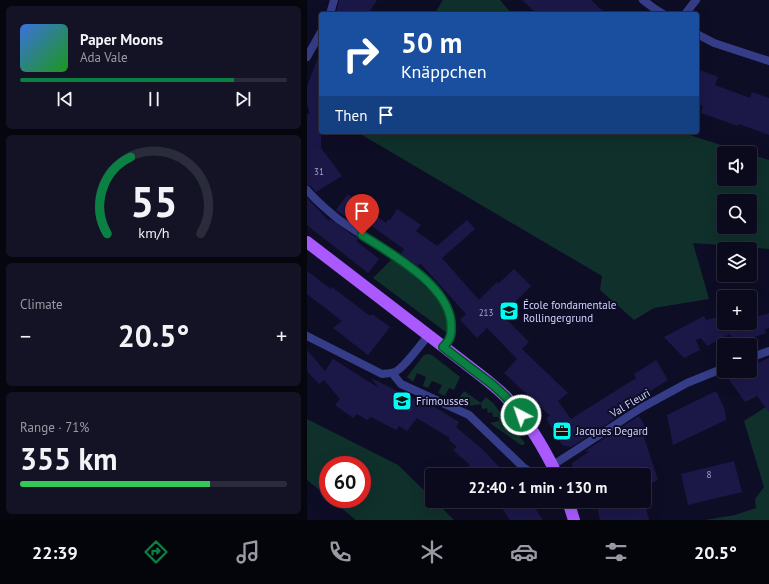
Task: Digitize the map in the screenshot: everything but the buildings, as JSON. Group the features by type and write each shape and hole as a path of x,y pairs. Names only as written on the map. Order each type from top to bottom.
{"main road":[{"path":"307,242 493,385 505,396 539,439 554,468"},
{"path":"570,508 574,520"}],"street":[{"path":"331,12 334,0"},
{"path":"643,0 660,12"},
{"path":"687,12 696,0"},
{"path":"699,35 714,43 769,61"},
{"path":"307,57 319,36"},
{"path":"307,190 317,201 339,219 408,265 429,283 444,301 450,316 452,328 450,338 443,347"},
{"path":"307,336 382,374 398,371 404,366 428,336"},
{"path":"757,355 769,351"},
{"name":"Val Fleuri","path":"558,468 641,408 687,383 717,371"},
{"path":"392,373 401,384 469,415 524,468"}],"green space":[{"path":"443,0 500,0 510,12 435,12"},
{"path":"360,134 686,134 724,146 717,146 717,186 757,186 757,156 769,160 769,249 757,248 757,242 717,242 717,245 693,243 709,299 654,308 634,320 600,290 602,276"},
{"path":"392,259 410,272 441,302 448,324 447,333 373,278"},
{"path":"427,354 432,355 460,377 454,390 449,388 445,396 438,393 442,385 432,381 428,388 423,386 426,377 417,373 413,382 407,377 423,356"},
{"path":"464,391 481,403 486,397 493,403 525,443 521,445 490,423 499,421 498,417 493,417 492,412 488,413 487,408 482,409 481,404 468,406 457,401"},
{"path":"769,405 769,520 705,520 735,515 756,508 755,499 764,487 744,421"},
{"path":"307,419 398,465 425,491 425,508 442,508 454,520 356,520 341,508 371,508 371,456 319,456 319,490 307,480"}],"place":[{"name":"École fondamentale Rollingergrund","path":"509,311"},
{"name":"Frimousses","path":"402,401"},
{"name":"Jacques Degard","path":"562,431"}],"route":[{"path":"362,235 408,265 429,283 444,301 450,316 452,328 450,338 443,347 493,385 505,396 521,415"}]}
